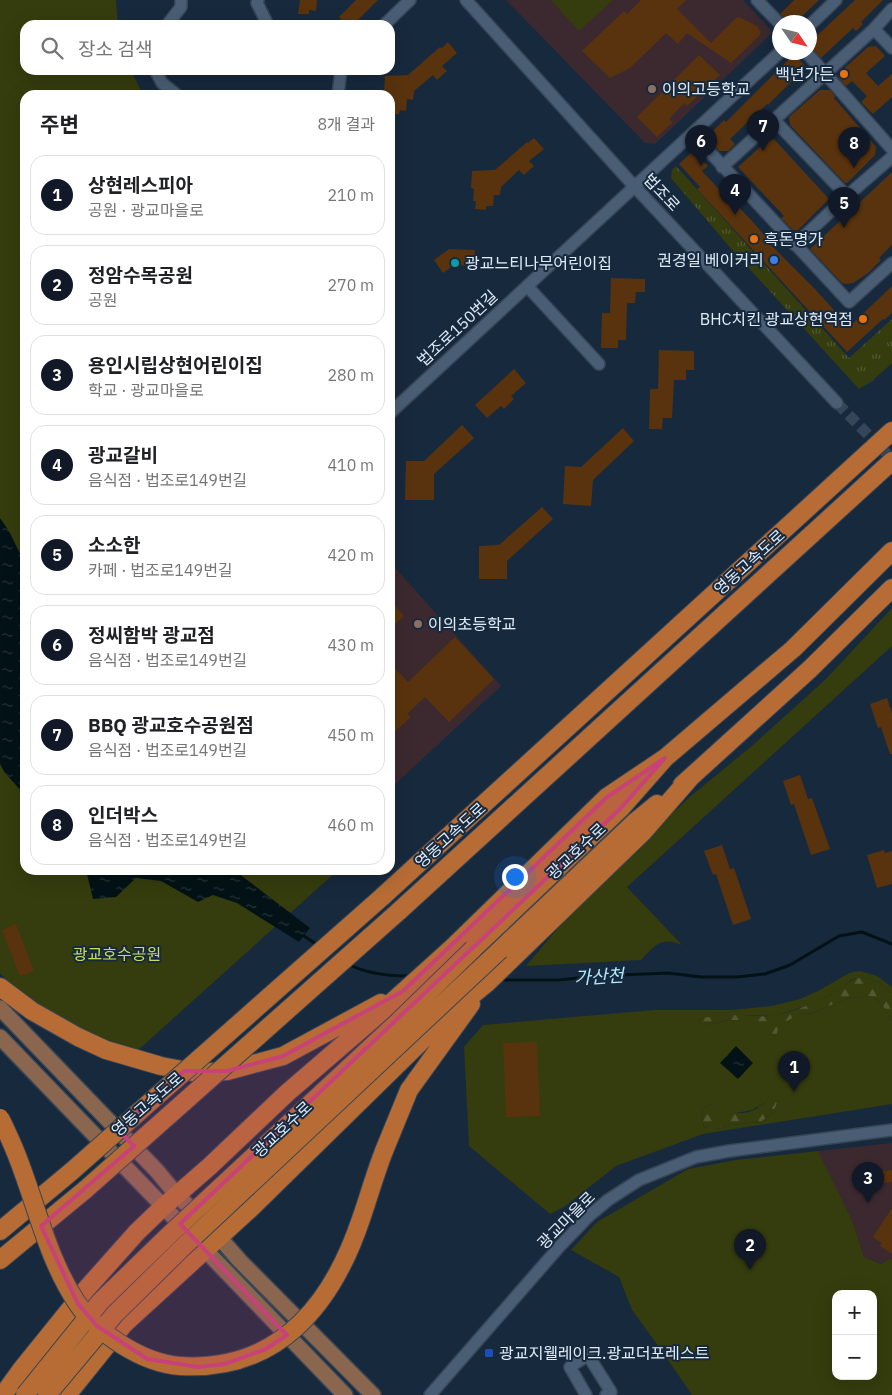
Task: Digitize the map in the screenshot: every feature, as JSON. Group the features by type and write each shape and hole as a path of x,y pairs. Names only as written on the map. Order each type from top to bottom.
{"highway":[{"name":"영동고속도로","path":"0,1231 72,1171 382,896 892,431"},
{"name":"영동고속도로","path":"0,1260 86,1189 398,912 892,460"},
{"name":"광교호수로","path":"25,1395 100,1302 168,1236 391,1029 621,808 664,758 793,649 892,551"},
{"name":"광교호수로","path":"47,1395 114,1315 160,1269 634,822 690,778 810,669 892,588"},
{"path":"3,1395 88,1287 137,1232 176,1194 210,1166 377,1010 403,991 452,948 608,797 664,758"},
{"path":"67,1395 124,1324 455,1017 522,948 643,832 690,778"},
{"path":"0,987 32,1011 78,1037 106,1050 162,1066 198,1073 227,1071 283,1056 377,1010"},
{"path":"0,1118 23,1170 43,1234 64,1283 78,1304 97,1326 120,1343 147,1359 172,1365 198,1367 224,1364 246,1358 266,1349 285,1337 307,1318 330,1286 360,1220 384,1151 409,1090 455,1017"}],"main road":[{"path":"0,1008 158,1171 176,1194 240,1261 373,1395"},
{"path":"0,1037 345,1395"}],"street":[{"path":"171,20 181,7 180,0"},
{"path":"258,0 257,3 266,20"},
{"path":"389,20 410,0"},
{"name":"법조로","path":"466,0 634,186 838,403"},
{"path":"817,18 836,0"},
{"path":"765,2 774,15"},
{"path":"722,167 874,28 892,9"},
{"path":"874,28 892,48"},
{"name":"법조로150번길","path":"395,408 772,60"},
{"path":"813,60 892,149"},
{"path":"158,75 162,83 171,90"},
{"path":"339,90 340,75"},
{"path":"774,120 847,196"},
{"path":"693,134 849,302 892,262"},
{"path":"795,245 892,157"},
{"path":"527,286 600,364"},
{"name":"광교마을로","path":"430,1395 585,1220 608,1200 639,1180 696,1158 729,1150 892,1130"},
{"path":"586,1395 570,1367 588,1355 612,1392 606,1395"}],"highlighted area":[{"path":"665,758 621,808 180,1224 287,1335 266,1349 225,1364 198,1367 147,1359 97,1326 78,1304 41,1226 134,1146 118,1130 184,1071 227,1071 283,1056 403,991 607,797"}],"shaded area":[{"name":"이의고등학교","path":"506,0 743,0 770,29 771,34 655,144 645,143"},
{"name":"이의초등학교","path":"395,568 501,686 395,784"},
{"path":"892,1143 892,1258 882,1264 864,1257 852,1220 818,1151"}],"green space":[{"name":"광교호수공원","path":"0,0 116,0 118,20 20,20 20,75 133,75 141,90 20,90 20,875 332,875 136,1052 91,1036 62,1021 29,999 0,973"},
{"path":"551,0 613,0 579,31"},
{"path":"676,166 849,358 892,319 892,363 872,381 859,389 727,244 671,178 672,170"},
{"path":"892,608 892,646 627,887 682,945 675,942 664,942 650,950 641,960 526,966 591,889 692,795 753,745 826,679"},
{"path":"860,971 877,976 892,987 892,993 878,982 860,977 852,979 842,988 812,1004 774,1016 724,1015 698,1020 701,1026 728,1020 744,1021 776,1036 779,1026 799,1014 813,1013 848,998 868,996 875,998 886,1010 892,1021 892,1104 703,1134 616,1166 564,1207 550,1214 469,1146 464,1047 483,1025 654,1010 731,1010 772,1006 800,999 849,973","holes":["773,1098 777,1103 774,1112 761,1122 708,1129 704,1126 701,1118 703,1109 710,1104 723,1113 731,1114 752,1110"]},
{"path":"860,977 878,982 892,993 892,1021 886,1010 875,998 868,996 848,998 813,1013 799,1014 776,1036 736,1021 728,1020 701,1026 698,1020 715,1014 766,1016 784,1013 817,1001"},
{"path":"773,1097 777,1103 774,1112 761,1122 708,1129 704,1126 701,1118 703,1109 710,1104 727,1112 745,1113 756,1109"},
{"path":"818,1151 852,1220 864,1257 881,1264 892,1258 892,1395 692,1395 632,1310 619,1277 571,1250 597,1222 688,1169 736,1160"}],"water":[{"path":"0,518 20,554 20,790 5,773 0,764"},
{"path":"87,875 241,875 310,928 299,942 237,903 213,895 198,902 161,881 136,878 116,897 93,899"},
{"path":"736,1046 753,1063 738,1079 720,1063"}],"building":[{"path":"300,0 317,0 316,11 309,10 309,14 298,14"},
{"path":"356,0 378,0 358,20 342,20 339,17"},
{"path":"641,0 686,0 677,9 711,43 739,17 757,26 761,32 731,63 687,33 678,44 666,33 630,68 610,78 582,51 624,11 627,14"},
{"path":"794,0 819,0 803,15 780,14"},
{"path":"855,0 883,0 861,22 863,24 856,31 853,28 821,58 817,54 817,35"},
{"path":"448,42 457,53 442,66 447,71 437,80 433,75 414,91 413,100 407,99 406,111 400,110 399,114 395,114 395,90 384,90 385,76 408,75 440,47 442,48"},
{"path":"876,46 885,56 866,73 878,86 892,74 892,97 873,114 861,102 867,96 852,81 846,86 838,77 838,74 868,47"},
{"path":"699,55 720,75 687,106 684,103 669,119 673,122 657,137 637,117"},
{"path":"788,60 800,60 806,67 730,139 735,144 728,151 719,151 709,140 709,135 724,120 726,122"},
{"path":"820,90 830,90 835,96 834,98 876,147 875,155 847,183 790,125 789,117"},
{"path":"534,138 544,149 529,161 534,166 524,175 519,170 501,187 500,195 494,195 493,206 486,206 486,210 475,209 476,201 473,201 474,189 471,188 472,171 495,170"},
{"path":"774,139 829,199 798,230 793,230 781,218 784,216 738,167 768,140"},
{"path":"693,151 708,166 702,171 754,223 768,242 814,288 834,310 832,312 848,328 892,286 892,313 847,352 697,189 700,187 679,164"},
{"path":"892,172 892,245 868,273 853,283 842,283 810,249"},
{"name":"광교느티나무어린이집","path":"449,249 475,250 474,266 454,265 443,273 434,260"},
{"path":"611,278 645,279 645,292 636,292 635,303 627,303 626,340 618,340 618,348 601,348 602,313 610,313"},
{"path":"659,350 694,351 694,370 686,370 686,380 674,380 672,418 663,418 662,429 649,429 650,389 658,389"},
{"path":"514,369 526,383 511,396 514,399 504,409 501,406 487,418 475,405"},
{"path":"462,425 474,438 434,474 434,500 405,500 406,461 424,461"},
{"path":"623,428 634,441 593,480 591,506 563,504 565,466 581,467"},
{"path":"542,507 553,519 507,561 507,579 479,579 479,546 499,545"},
{"path":"395,606 404,616 395,624"},
{"path":"455,637 494,679 449,722 425,697 407,714 411,717 395,731 395,668 408,682"},
{"path":"887,698 892,713 892,754 890,754 881,727 878,728 870,704"},
{"path":"800,775 808,799 812,798 830,849 811,855 794,804 791,805 783,781"},
{"path":"722,845 730,869 734,868 751,919 733,925 716,874 713,875 704,851"},
{"path":"884,850 885,853 892,851 892,884 877,888 867,855"},
{"path":"16,924 34,971 20,976 2,930"},
{"path":"537,1042 540,1116 506,1117 503,1043"},
{"path":"892,1170 892,1182 875,1184 874,1172"},
{"path":"892,1208 892,1254 880,1246 882,1243 873,1237"}],"waterway":[{"name":"가산천","path":"501,980 559,980 596,976 668,973 701,977 737,977 765,974 790,965 839,936 862,932 892,944"},
{"name":"가산천","path":"304,936 319,946"},
{"name":"가산천","path":"348,964 378,974 409,976"}],"tunnel":[{"path":"837,403 892,459"}],"place":[{"name":"백년가든","path":"844,74"},
{"name":"이의고등학교","path":"652,89"},
{"name":"BBQ 광교호수공원점","path":"763,151"},
{"name":"정씨함박 광교점","path":"701,166"},
{"name":"인더박스","path":"854,168"},
{"name":"광교갈비","path":"735,215"},
{"name":"소소한","path":"844,228"},
{"name":"흑돈명가","path":"754,239"},
{"name":"권경일 베이커리","path":"774,260"},
{"name":"광교느티나무어린이집","path":"455,263"},
{"name":"BHC치킨 광교상현역점","path":"863,319"},
{"name":"이의초등학교","path":"418,624"},
{"name":"상현레스피아","path":"794,1092"},
{"name":"용인시립상현어린이집","path":"868,1203"},
{"name":"정암수목공원","path":"750,1270"},
{"name":"광교지웰레이크.광교더포레스트","path":"489,1353"}]}
